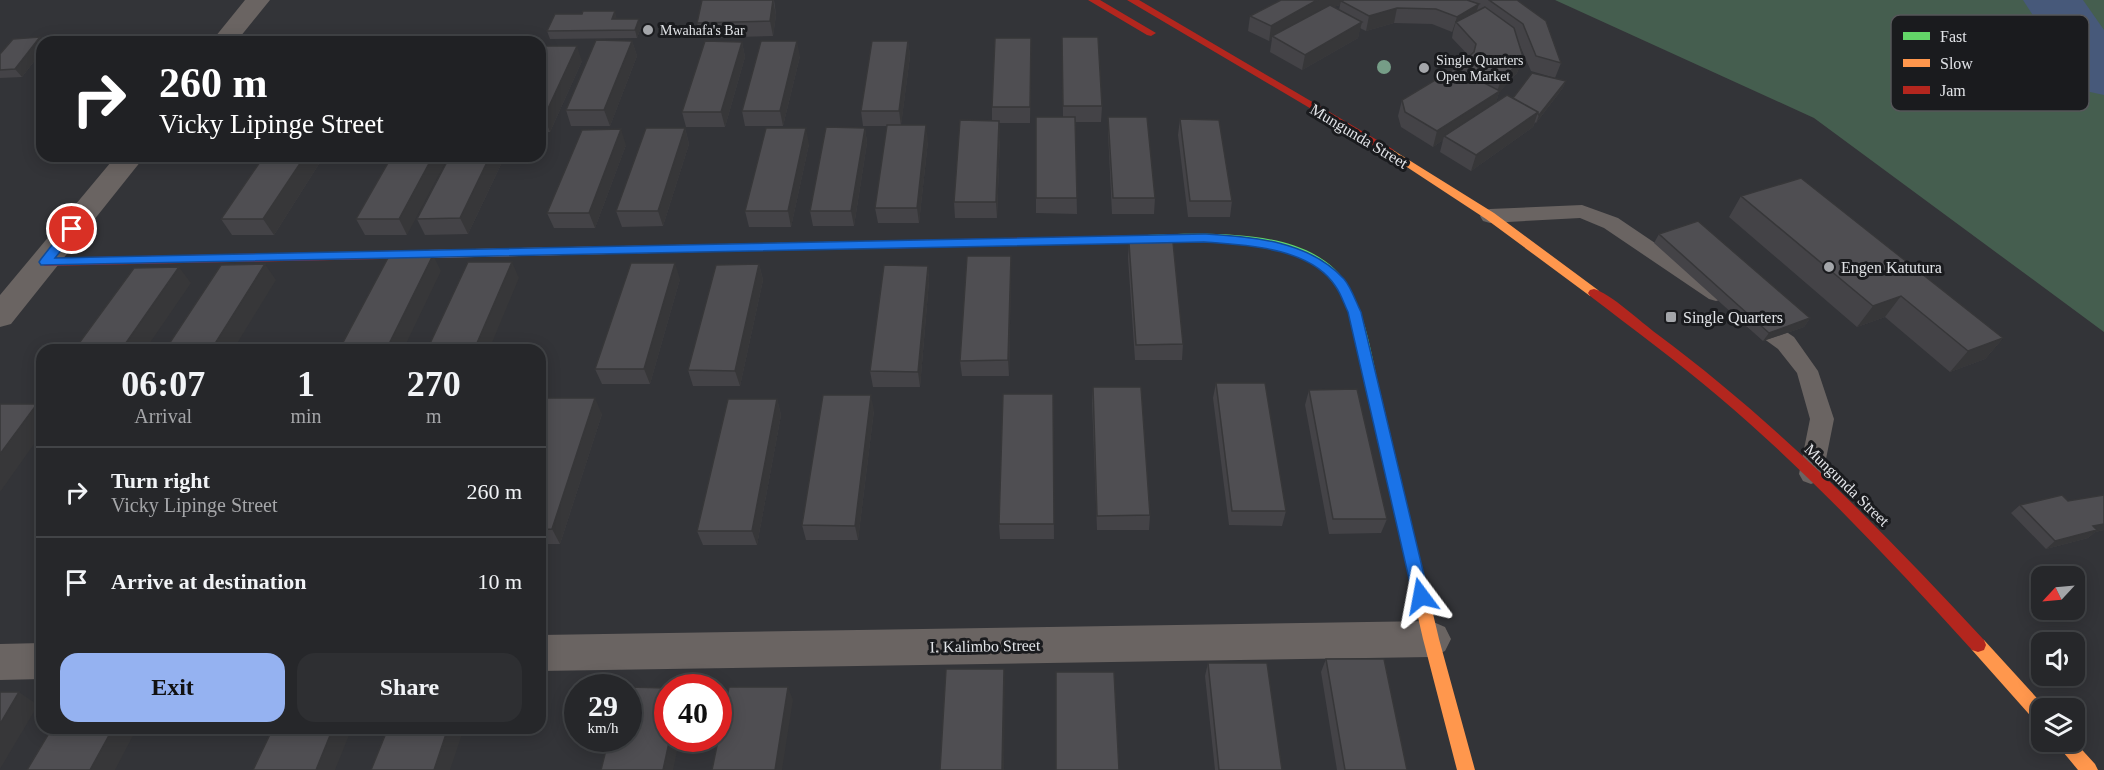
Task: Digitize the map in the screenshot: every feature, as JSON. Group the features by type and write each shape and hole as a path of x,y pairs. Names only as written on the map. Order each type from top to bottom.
{"street":[{"path":"229,36 258,0"},
{"path":"1093,0 1160,38"},
{"name":"Mungunda Street","path":"1132,0 1210,48 1420,169 1489,224 1608,302 1734,402 1811,474 1893,552 2031,704"},
{"path":"1177,8 1181,16 1210,48"},
{"path":"0,316 126,162"},
{"path":"45,262 1204,238 1254,242 1298,251 1321,266 1340,283 1354,312 1431,639 1466,770"},
{"name":"I. Kalimbo Street","path":"546,653 1431,639"},
{"path":"0,662 36,661"},
{"path":"2073,752 2089,770"}],"lane":[{"path":"1489,224 1582,212 1611,223 1786,343 1807,371 1822,419 1811,474"}],"green space":[{"path":"1555,0 2053,0 2063,15 1891,15 1891,111 2089,111 2089,54 2104,76 2104,332 1814,118"},
{"path":"2056,0 2104,0 2104,69 2089,47 2089,15 2066,15"}],"building":[{"path":"702,0 773,0 770,21 697,23"},
{"path":"1281,0 1317,0 1271,26 1250,16"},
{"path":"1467,0 1479,4 1457,17 1436,9 1397,8 1369,16 1341,1"},
{"path":"1489,0 1517,0 1546,21 1561,63 1536,56 1523,24"},
{"path":"1330,5 1362,22 1305,55 1272,36"},
{"path":"1485,7 1514,28 1523,57 1500,83 1464,64 1474,52 1476,44 1456,22"},
{"path":"583,11 615,11 612,19 639,19 635,30 547,31 555,14 582,14"},
{"path":"36,37 36,42 15,69 0,70 0,54 13,39"},
{"path":"1062,37 1098,37 1102,106 1063,106"},
{"path":"995,38 1031,38 1030,107 992,107"},
{"path":"596,40 632,41 604,110 566,110"},
{"path":"705,41 742,42 721,112 682,112"},
{"path":"761,41 797,41 780,111 742,111"},
{"path":"872,41 908,41 899,111 861,111"},
{"path":"546,46 577,46 546,113"},
{"path":"1455,68 1500,91 1437,131 1405,112 1402,100"},
{"path":"1532,73 1566,81 1539,115 1538,112 1513,98"},
{"path":"1507,95 1538,112 1476,155 1444,136"},
{"path":"1036,117 1075,117 1077,198 1036,198"},
{"path":"1108,117 1147,117 1155,198 1113,198"},
{"path":"1180,119 1219,120 1232,201 1190,201"},
{"path":"960,120 999,121 996,202 954,202"},
{"path":"887,125 926,125 917,208 875,208"},
{"path":"826,127 865,128 851,211 810,211"},
{"path":"646,128 685,128 658,211 616,211"},
{"path":"766,128 806,128 788,211 745,211"},
{"path":"621,129 589,213 547,213 582,130"},
{"path":"260,162 301,162 263,219 221,219"},
{"path":"389,162 430,162 399,219 356,219"},
{"path":"447,162 487,162 460,218 417,219"},
{"path":"1801,178 2003,338 1968,351 1901,296 1873,306 1741,196"},
{"path":"1698,221 1810,318 1769,333 1659,234"},
{"path":"1173,242 1183,344 1136,345 1129,243"},
{"path":"433,255 389,344 342,344 389,256"},
{"path":"967,256 1011,256 1008,360 960,361"},
{"path":"468,262 512,262 477,344 430,344"},
{"path":"631,263 675,263 644,369 595,369"},
{"path":"265,264 215,344 169,344 221,265"},
{"path":"759,264 735,371 688,370 716,265"},
{"path":"884,265 928,266 918,372 870,371"},
{"path":"179,267 125,344 78,344 134,268"},
{"path":"1216,383 1265,383 1286,511 1232,511"},
{"path":"1093,387 1141,387 1150,515 1097,516"},
{"path":"1357,389 1387,519 1333,519 1309,390"},
{"path":"1003,394 1053,394 1054,524 999,524"},
{"path":"823,395 871,395 855,526 802,525"},
{"path":"546,398 595,398 552,529 546,530"},
{"path":"728,399 777,399 752,531 697,531"},
{"path":"0,404 36,404 36,405 0,454"},
{"path":"2062,495 2068,501 2104,495 2104,524 2093,526 2097,530 2055,541 2020,505"},
{"path":"1326,659 1384,659 1407,770 1345,770"},
{"path":"1208,663 1267,663 1282,770 1219,770"},
{"path":"946,669 1004,669 1002,770 940,770"},
{"path":"1056,672 1114,672 1119,770 1056,770"},
{"path":"642,687 654,688 654,752 667,752 663,770 601,770 606,752 642,752"},
{"path":"732,687 788,687 775,770 712,770 716,752 732,752"},
{"path":"0,692 19,692 0,724"},
{"path":"48,734 110,734 90,770 27,770"},
{"path":"270,734 331,734 316,770 253,770"},
{"path":"386,734 446,734 434,770 371,770"}],"waterway":[{"path":"2053,0 2063,15"},
{"path":"2089,54 2104,76"}],"traffic: fast":[{"path":"1147,239 1197,238 1254,241 1282,247 1307,256 1328,270 1344,289 1355,314 1374,395"}],"traffic: slow":[{"path":"1388,150 1490,216 1594,293"},
{"path":"428,254 869,245"},
{"path":"1374,395 1431,639 1466,770"},
{"path":"1978,645 2031,704"},
{"path":"2073,752 2089,770"}],"traffic: jam":[{"path":"1093,0 1151,33"},
{"path":"1132,0 1388,150"},
{"path":"869,245 1147,239"},
{"path":"45,262 428,254"},
{"path":"1594,293 1706,379 1773,437 1863,524 1978,645"}],"place":[{"name":"Mwahafa's Bar","path":"648,30"},
{"name":"Single Quarters Open Market","path":"1424,68"},
{"name":"Engen Katutura","path":"1829,267"},
{"name":"Single Quarters","path":"1671,317"}],"route":[{"path":"72,229 45,262 1204,238 1243,240 1298,251 1321,266 1340,283 1354,312 1421,596"}]}
